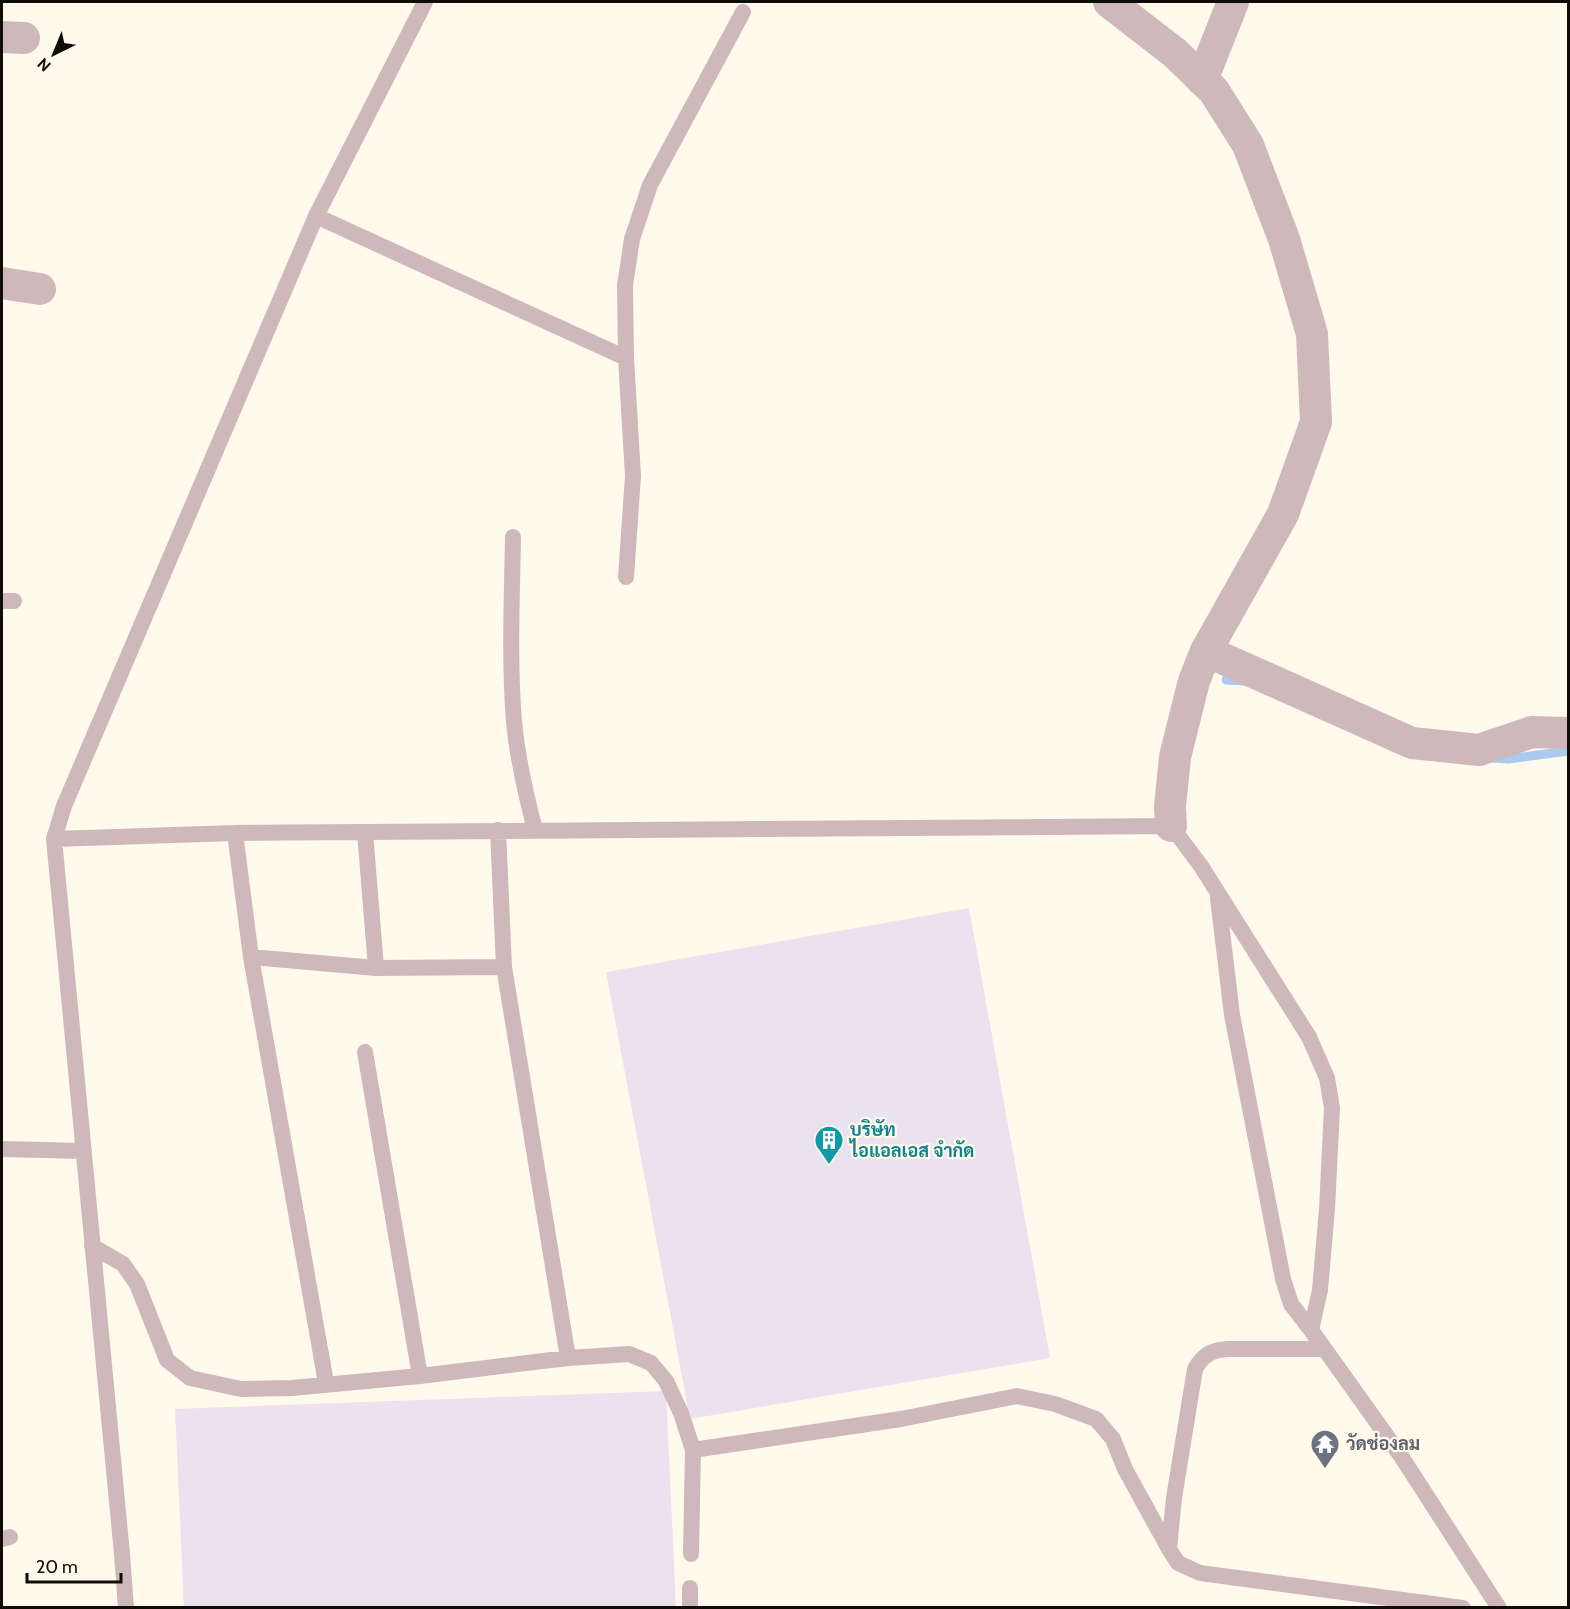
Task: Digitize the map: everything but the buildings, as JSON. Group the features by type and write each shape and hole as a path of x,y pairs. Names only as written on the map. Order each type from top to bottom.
{"street":[{"path":"1109,2 1175,53 1214,92 1248,145 1284,239 1312,334 1316,422 1283,514 1206,651 1194,681 1175,757 1170,806 1171,826"},
{"path":"1202,80 1233,2"},
{"path":"2,283 40,289"},
{"path":"1206,651 1412,743 1479,750 1532,732 1569,733"}],"lane":[{"path":"126,1608 54,838 64,806 316,216 425,2"},
{"path":"626,577 633,476 626,358 625,285 632,239 650,185 743,12"},
{"path":"316,216 626,358"},
{"path":"513,537 514,722 526,794 535,830"},
{"path":"54,838 498,830 1171,826 1218,893 1309,1037 1326,1078 1332,1108 1327,1209 1320,1290 1311,1330"},
{"path":"498,830 504,967 568,1358"},
{"path":"365,832 376,968"},
{"path":"235,833 251,957 326,1383"},
{"path":"1218,893 1232,1015 1283,1279 1291,1304 1401,1456 1499,1608"},
{"path":"251,957 376,968 504,967"},
{"path":"365,1052 420,1376"},
{"path":"2,1149 84,1150"},
{"path":"92,1246 123,1264 137,1284 167,1360 190,1378 241,1389 292,1388 326,1383 420,1376 568,1358 629,1354 651,1363 666,1381 681,1413 693,1450 691,1554"},
{"path":"1169,1549 1174,1498 1195,1369 1202,1357 1214,1350 1228,1349 1324,1349"},
{"path":"693,1450 901,1419 1017,1396 1055,1404 1096,1419 1113,1439 1125,1469 1178,1563 1200,1573 1463,1608"},
{"path":"690,1588 690,1608"}],"waterway":[{"path":"1226,680 1244,681"},
{"path":"1491,758 1508,759 1568,751"}],"place":[{"name":"บริษัท ไอแอลเอส จำกัด","path":"829,1166"},
{"name":"วัดช่องลม","path":"1325,1470"}]}
